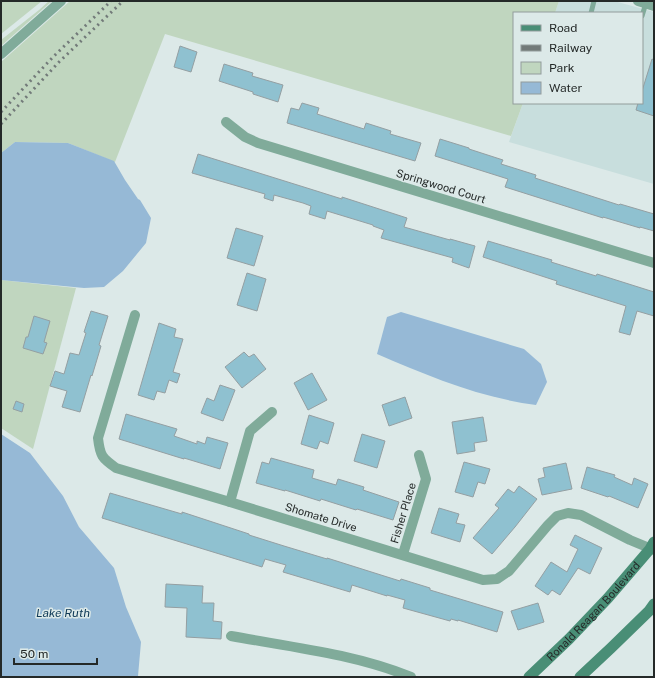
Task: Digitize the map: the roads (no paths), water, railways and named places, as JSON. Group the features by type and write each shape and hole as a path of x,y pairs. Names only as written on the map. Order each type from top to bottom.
{"main road":[{"name":"Ronald Reagan Boulevard","path":"529,677 569,639 653,547"},
{"path":"580,677 649,611 654,604"}],"street":[{"path":"1,54 61,1"},
{"name":"Springwood Court","path":"226,122 245,137 258,143 654,263"},
{"name":"Shomate Drive","path":"135,315 98,438 99,450 105,460 116,468 402,554 483,580 497,578 509,571 548,525 558,516 568,513 581,515 630,540 653,547"},
{"path":"230,502 250,431 272,412"},
{"name":"Fisher Place","path":"402,554 426,479 419,455"},
{"path":"231,636 340,656 392,670 411,677"}],"lane":[{"path":"591,12 594,1"},
{"path":"643,13 646,3"}],"water":[{"path":"15,142 68,143 114,161 125,180 140,200 151,218 146,243 123,271 104,287 84,288 1,280 1,153"},
{"path":"401,312 524,349 541,364 547,382 536,405 515,402 475,392 435,378 377,354 387,317"},
{"name":"Lake Ruth","path":"1,434 30,453 63,496 79,527 114,568 126,607 141,642 139,677 1,677"}],"railway":[{"path":"1,112 54,56 111,1"},
{"path":"1,124 59,62 123,1"}]}
